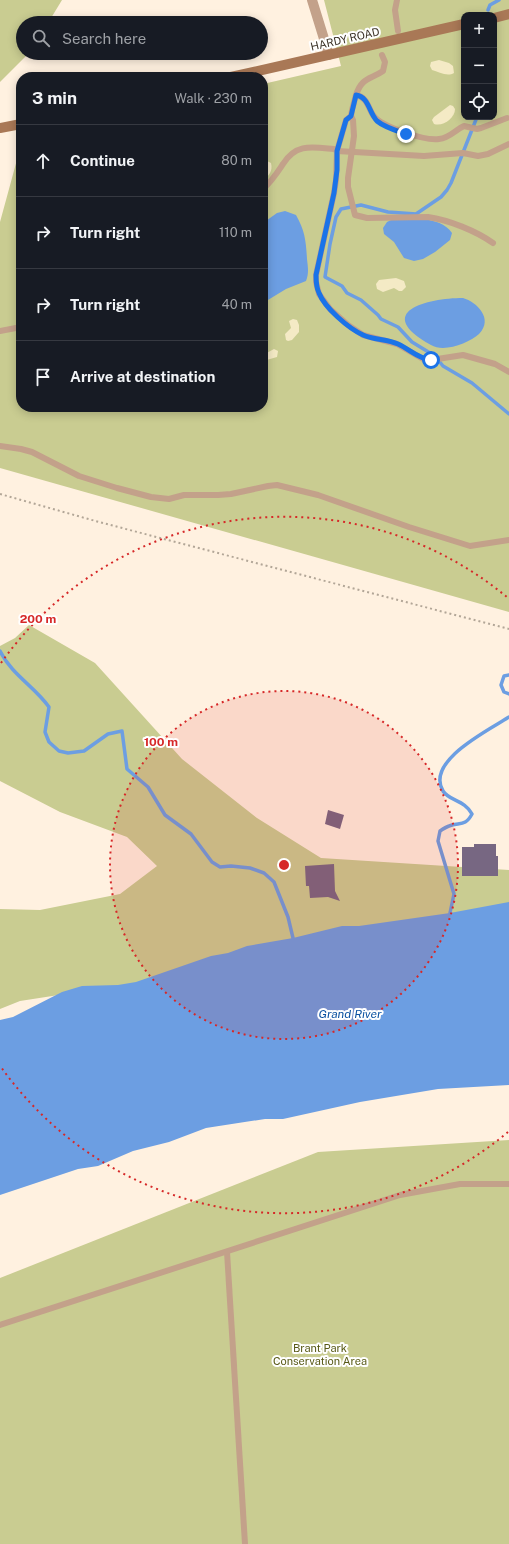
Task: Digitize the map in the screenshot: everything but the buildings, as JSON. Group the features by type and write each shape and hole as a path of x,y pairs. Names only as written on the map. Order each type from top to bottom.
{"main road":[{"path":"497,17 509,14"},
{"name":"HARDY ROAD","path":"253,72 461,25"},
{"path":"0,128 16,125"}],"street":[{"path":"312,0 329,55"}],"lane":[{"path":"397,0 395,10 398,31"},
{"path":"382,55 385,62 383,71 366,79 359,86 351,116 354,130 348,187 355,216 367,218 428,217 438,219 478,234 493,243"},
{"path":"356,95 361,96 372,115 380,123 406,134 432,139 448,137 464,126 477,129 507,118"},
{"path":"351,116 346,120 337,151 337,170 334,193 316,275 319,294 330,309 348,325 363,335 398,344 422,359 431,360 464,355 495,364 509,372"},
{"path":"268,184 276,175 286,159 297,149 314,147 334,149 337,151 424,156 463,153 478,156 488,154 509,144"},
{"path":"0,331 16,328"},
{"path":"0,446 32,452 79,476 151,497 169,498 184,495 231,494 277,485 318,495 409,527 470,546 509,540"},
{"path":"0,1325 400,1195 460,1184 509,1184"},
{"path":"227,1252 245,1544"}],"path":[{"path":"0,494 99,522 509,629"}],"green space":[{"path":"0,0 62,0 52,16 16,16 16,60 22,60 0,82"},
{"path":"324,0 509,0 509,612 0,468 0,222 16,163 16,412 268,412 268,83 341,66"},
{"path":"29,625 95,663 182,759 257,818 321,858 509,870 509,907 149,981 20,1001 0,1009 0,909 40,910 120,894 157,866 127,837 60,812 0,781 0,646 15,638"},
{"name":"Brant Park Conservation Area","path":"509,1140 509,1544 0,1544 0,1278 318,1152"}],"sand":[{"path":"439,60 453,66 454,73 446,74 432,70 430,66 431,62"},
{"path":"450,105 455,109 453,116 445,123 437,125 434,124 432,120 434,117"},
{"path":"268,162 271,163 271,171 268,176"},
{"path":"396,278 404,281 406,287 402,291 394,288 383,292 377,289 376,284 379,280"},
{"path":"293,319 297,320 299,332 292,340 288,341 286,340 285,334 291,328 289,321"},
{"path":"274,349 278,351 277,357 268,360 268,352"}],"water":[{"path":"285,211 296,215 303,231 308,273 306,281 286,289 268,300 268,219 277,213"},
{"path":"424,219 436,222 446,227 452,233 450,240 423,259 414,261 404,258 394,242 384,234 383,228 387,222 391,220"},
{"path":"463,298 474,303 478,307 482,312 485,323 479,334 463,344 443,348 436,347 414,334 406,324 406,316 411,309 421,304"},
{"name":"Grand River","path":"509,902 509,1085 438,1089 360,1102 283,1119 265,1119 206,1128 169,1142 133,1151 98,1166 78,1169 0,1195 0,1020 13,1017 62,992 82,986 118,985 136,982 211,956 228,953 247,946 293,938 342,926 359,926 450,913"}],"waterway":[{"path":"488,10 490,5 499,0"},
{"path":"476,120 447,190 441,197 416,214 388,212 361,205 341,209 336,217 325,277 342,286 347,293 361,300 381,319 398,327 412,342 435,356 443,366 472,383 509,414"},
{"path":"0,651 17,674 49,707 45,732 49,742 59,751 68,753 84,751 108,734 122,731 127,769 148,787 165,815 191,834 212,862 220,867 231,866 250,868 264,873 274,882 288,917 293,938"},
{"path":"509,675 504,676 501,685 504,692 509,694"},
{"path":"450,913 454,894 438,841 440,831 446,827 467,821 472,814 469,809 449,797 443,791 440,780 443,769 451,758 462,748 509,717"}],"route":[{"path":"406,134 380,123 372,115 370,108 361,96 356,95 351,116 346,120 337,151 337,170 334,193 316,275 316,282 319,294 330,309 357,332 370,338 390,341 398,344 422,359 431,360"}]}
